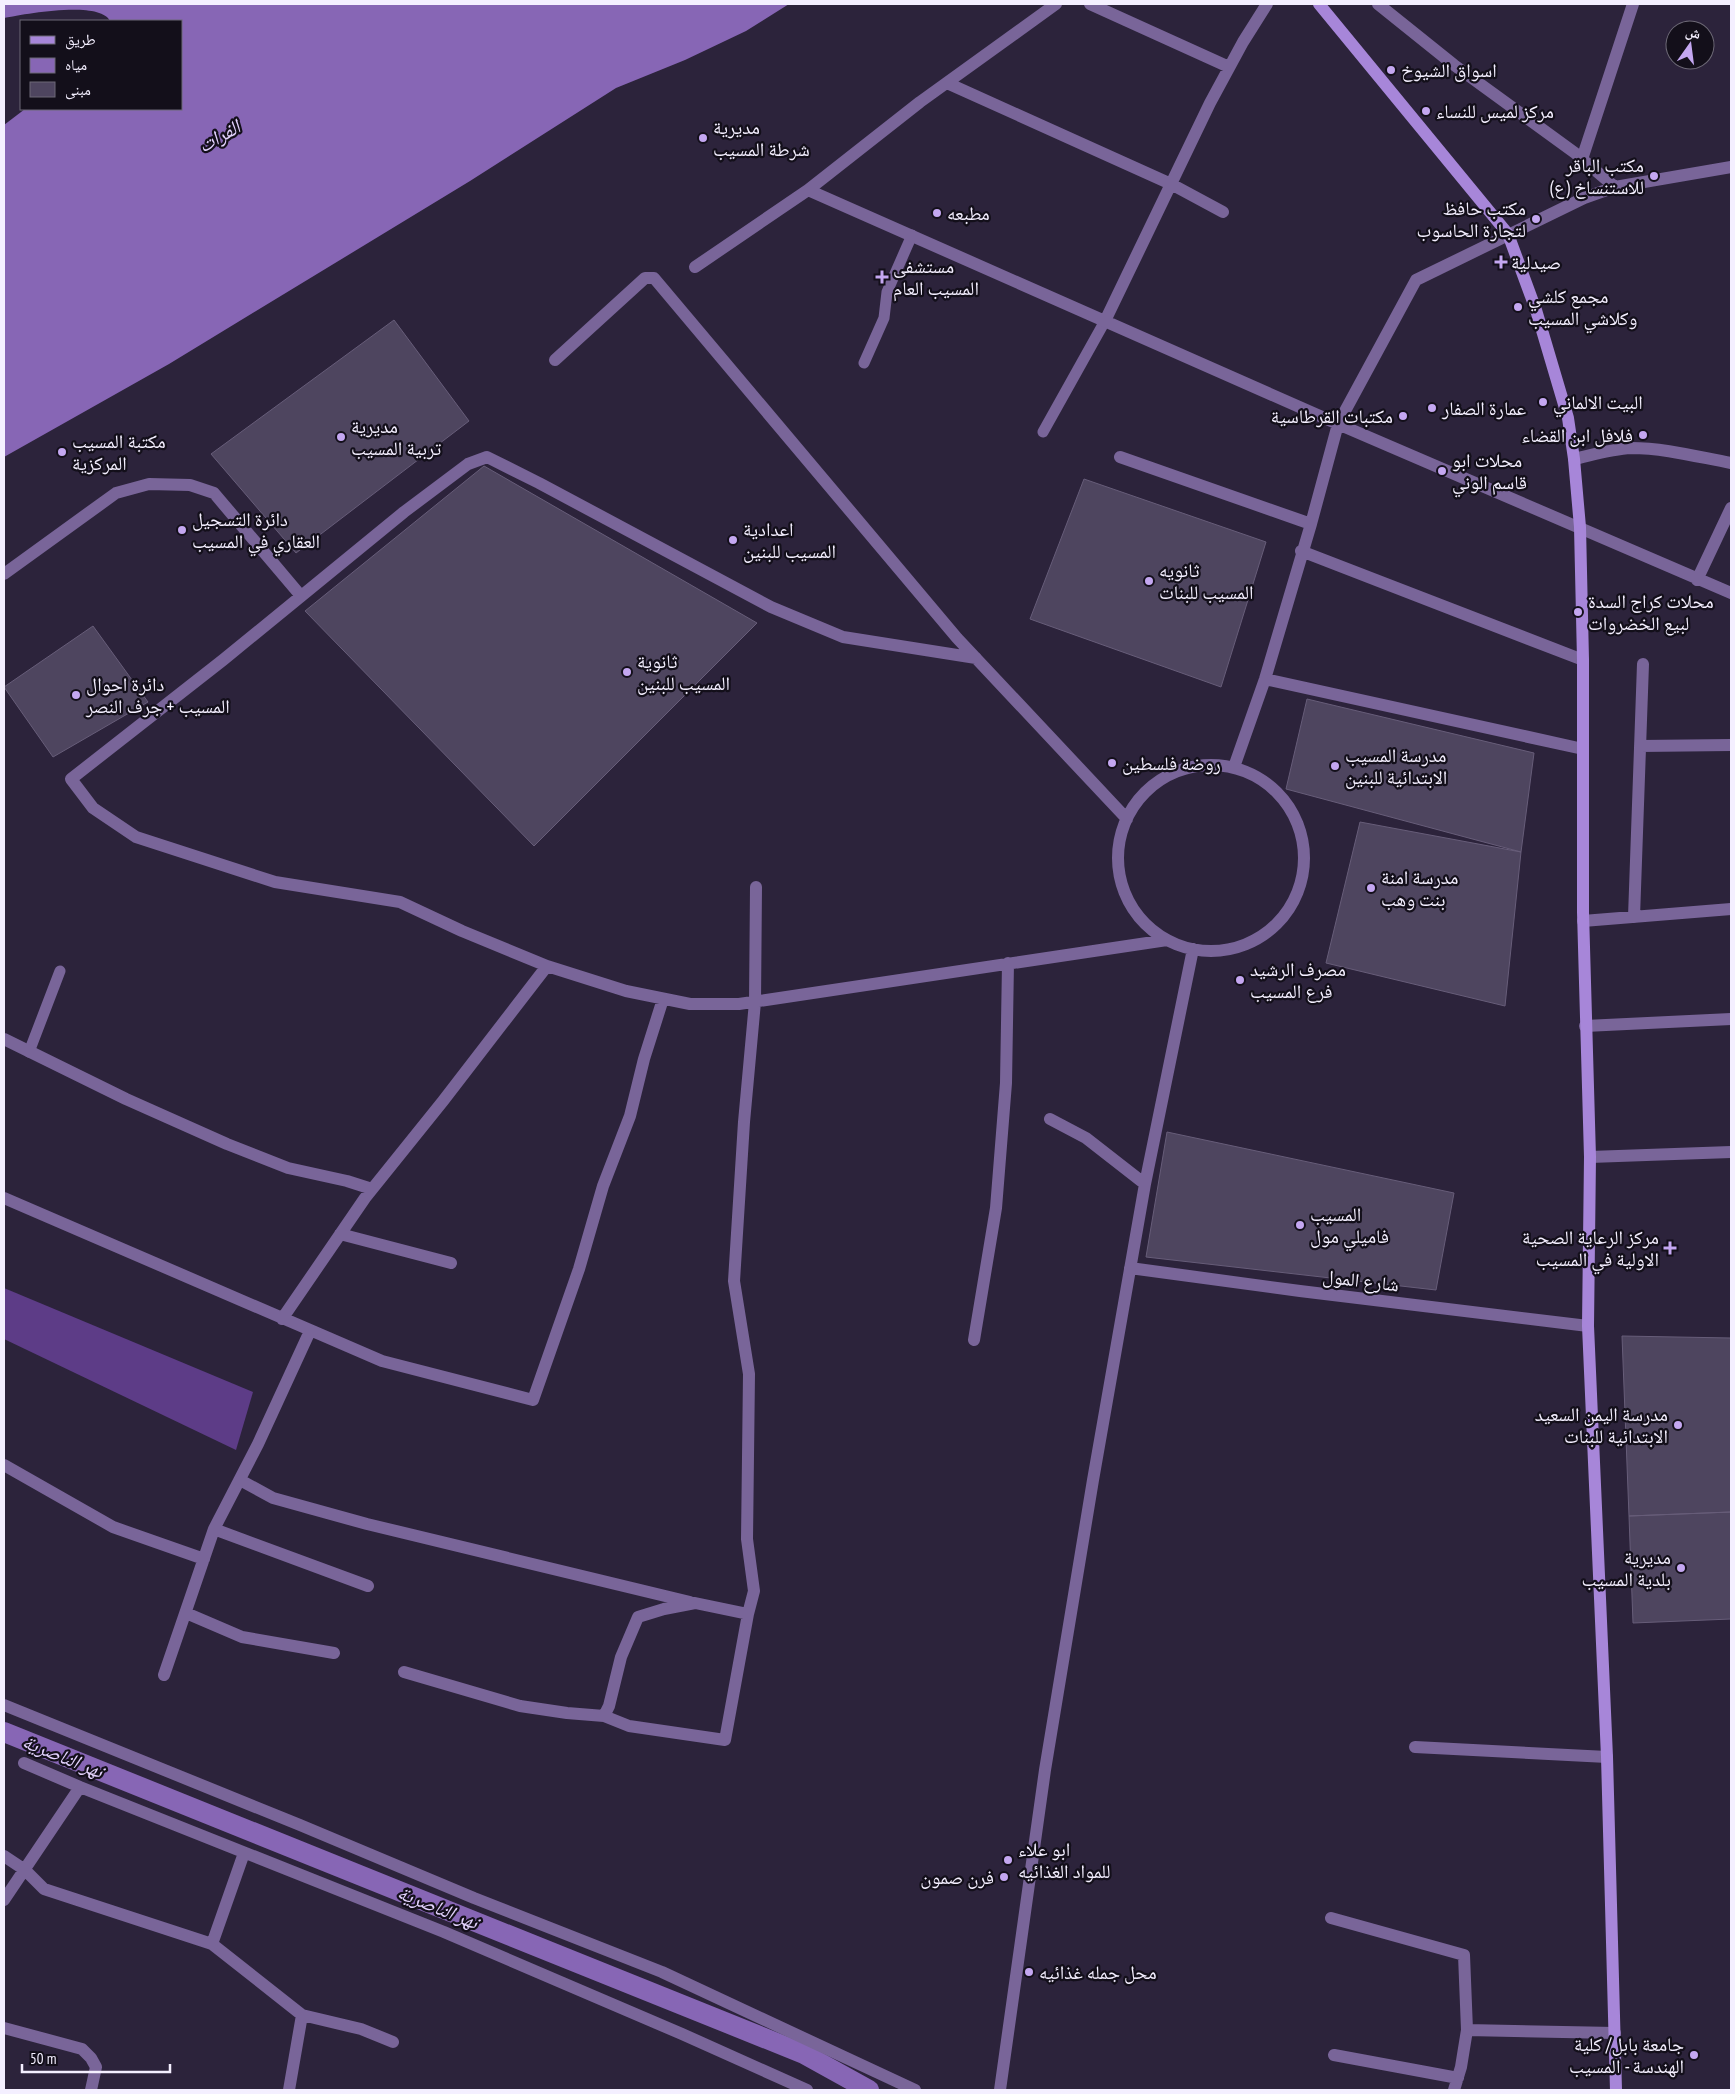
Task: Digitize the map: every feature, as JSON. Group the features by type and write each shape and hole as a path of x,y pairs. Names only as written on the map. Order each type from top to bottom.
{"street":[{"path":"695,268 808,190 947,83 1056,4"},
{"path":"1090,4 1230,67"},
{"path":"1104,321 1230,67 1267,4"},
{"path":"1319,4 1508,234 1536,310 1568,418 1574,459 1580,527 1583,660 1583,921 1590,1157 1588,1326 1607,1757 1616,2090"},
{"path":"1378,4 1454,65 1582,159 1615,187"},
{"path":"1582,159 1633,4"},
{"path":"947,83 1171,184 1224,212"},
{"path":"1234,768 1265,679 1311,524 1338,424 1416,280 1584,198 1615,187 1731,167"},
{"path":"808,190 1338,424 1731,593"},
{"path":"555,360 645,278 654,278 976,658 1127,818"},
{"path":"1574,459 1630,448 1666,450 1731,463"},
{"path":"976,658 843,637 771,607 487,457 468,464 404,512 71,779 93,808 135,840 275,882 400,902 462,931 547,966 626,991 690,1004 739,1004 755,1002 1167,940"},
{"path":"1120,457 1311,524"},
{"path":"4,574 116,493 149,484 190,485 214,493 301,596"},
{"path":"1697,580 1731,508"},
{"path":"1302,551 1583,660"},
{"path":"1634,917 1643,664"},
{"path":"1265,679 1583,749"},
{"path":"1640,746 1731,745"},
{"path":"1208,765 1234,768 1263,780 1286,802 1301,831 1305,863 1298,894 1281,921 1255,940 1225,950 1193,949 1167,940 1143,920 1133,908 1123,887 1118,864 1120,841 1127,818 1141,797 1160,780 1183,769 1208,765"},
{"path":"404,1672 520,1706 567,1714 604,1716 629,1726 725,1740 754,1591 747,1539 749,1374 734,1281 744,1122 755,1002 756,887"},
{"path":"1583,921 1731,909"},
{"path":"1000,2090 1046,1760 1145,1184 1193,949"},
{"path":"974,1340 996,1208 1006,1083 1008,963"},
{"path":"282,1319 372,1189 443,1101 547,966"},
{"path":"4,1198 382,1362 533,1400 579,1269 603,1186 630,1116 644,1059 663,999"},
{"path":"1585,1026 1731,1019"},
{"path":"4,1039 126,1099 227,1144 288,1168 347,1181 372,1189"},
{"path":"1050,1119 1086,1138 1145,1184"},
{"path":"1590,1157 1731,1152"},
{"path":"340,1234 451,1263"},
{"name":"شارع المول","path":"1130,1268 1588,1326"},
{"path":"164,1675 214,1529 258,1444 310,1331"},
{"path":"4,1465 114,1527 204,1560"},
{"path":"240,1480 273,1498 357,1521 695,1604 748,1614"},
{"path":"214,1529 368,1586"},
{"path":"604,1716 609,1706 621,1657 638,1617 664,1608 695,1604"},
{"path":"186,1612 242,1637 334,1653"},
{"path":"4,1705 282,1817 474,1898 662,1972 916,2090"},
{"path":"1415,1747 1607,1757"},
{"path":"24,1763 444,1932 807,2090"},
{"path":"4,1900 80,1787"},
{"path":"212,1944 244,1853"},
{"path":"4,1856 25,1870 44,1890 212,1944 302,2016 361,2028 393,2042"},
{"path":"1331,1918 1464,1955 1467,2030 1456,2084 1334,2055"},
{"path":"289,2090 302,2016"},
{"path":"4,2028 82,2049 91,2058 96,2067 91,2090"},
{"path":"1467,2030 1615,2033"}],"lane":[{"path":"864,363 884,318 887,292 912,235"},
{"path":"1043,432 1104,321"},
{"path":"29,1052 60,971"}],"shaded area":[{"path":"4,1288 253,1392 236,1450 4,1339"}],"water":[{"name":"الفرات","path":"4,4 789,4 746,31 685,60 616,88 470,181 169,364 4,457 4,125 24,110 182,110 182,20 109,20 103,15 92,11 78,10 61,10 4,18"}],"building":[{"name":"مديرية تربية المسيب","path":"394,320 469,421 296,553 211,454"},
{"name":"اعدادية المسيب للبنين","path":"484,466 757,623 534,846 305,611"},
{"name":"ثانويه المسيب للبنات","path":"1084,479 1266,542 1221,687 1030,619"},
{"name":"دائرة احوال المسيب + جرف النصر","path":"93,626 148,702 53,757 4,687"},
{"name":"مدرسة المسيب الابتدائية للبنين","path":"1307,699 1534,753 1521,852 1286,789"},
{"name":"مدرسة امنة بنت وهب","path":"1360,822 1521,852 1505,1006 1326,963"},
{"name":"المسيب فاميلي مول","path":"1167,1132 1454,1193 1436,1290 1146,1257"},
{"name":"مدرسة اليمن السعيد الابتدائية للبنات","path":"1622,1336 1731,1338 1731,1512 1629,1516"},
{"name":"مديرية بلدية المسيب","path":"1731,1512 1731,1619 1633,1623 1629,1516"}],"waterway":[{"name":"نهر الناصرية","path":"4,1732 804,2054 869,2090"}],"place":[{"name":"اسواق الشيوخ","path":"1391,70"},
{"name":"مركز لميس للنساء","path":"1426,111"},
{"name":"مديرية شرطة المسيب","path":"703,138"},
{"name":"مكتب الباقر (ع) للاستنساخ","path":"1654,176"},
{"name":"مطبعه","path":"937,213"},
{"name":"مكتب حافظ لتجارة الحاسوب","path":"1536,219"},
{"name":"صيدلية","path":"1501,262"},
{"name":"مستشفى المسيب العام","path":"882,277"},
{"name":"مجمع كلشي وكلاشي المسيب","path":"1518,307"},
{"name":"البيت الالماني","path":"1543,402"},
{"name":"عمارة الصفار","path":"1432,408"},
{"name":"مكتبات القرطاسية","path":"1403,416"},
{"name":"فلافل ابن القضاء","path":"1643,435"},
{"name":"مديرية تربية المسيب","path":"341,437"},
{"name":"مكتبة المسيب المركزية","path":"62,452"},
{"name":"محلات ابو قاسم الوني","path":"1442,471"},
{"name":"دائرة التسجيل العقاري في المسيب","path":"182,530"},
{"name":"اعدادية المسيب للبنين","path":"733,540"},
{"name":"ثانويه المسيب للبنات","path":"1149,581"},
{"name":"محلات كراج السدة لبيع الخضروات","path":"1578,612"},
{"name":"ثانوية المسيب للبنين","path":"627,672"},
{"name":"دائرة احوال المسيب + جرف النصر","path":"76,695"},
{"name":"روضة فلسطين","path":"1112,763"},
{"name":"مدرسة المسيب الابتدائية للبنين","path":"1335,766"},
{"name":"مدرسة امنة بنت وهب","path":"1371,888"},
{"name":"مصرف الرشيد فرع المسيب","path":"1240,980"},
{"name":"المسيب فاميلي مول","path":"1300,1225"},
{"name":"مركز الرعاية الصحية الاولية في المسيب","path":"1670,1248"},
{"name":"مدرسة اليمن السعيد الابتدائية للبنات","path":"1678,1425"},
{"name":"مديرية بلدية المسيب","path":"1681,1568"},
{"name":"ابو علاء للمواد الغذائيه","path":"1008,1860"},
{"name":"فرن صمون","path":"1004,1877"},
{"name":"محل جمله غذائيه","path":"1029,1972"},
{"name":"جامعة بابل/ كلية الهندسة - المسيب","path":"1694,2055"}]}
